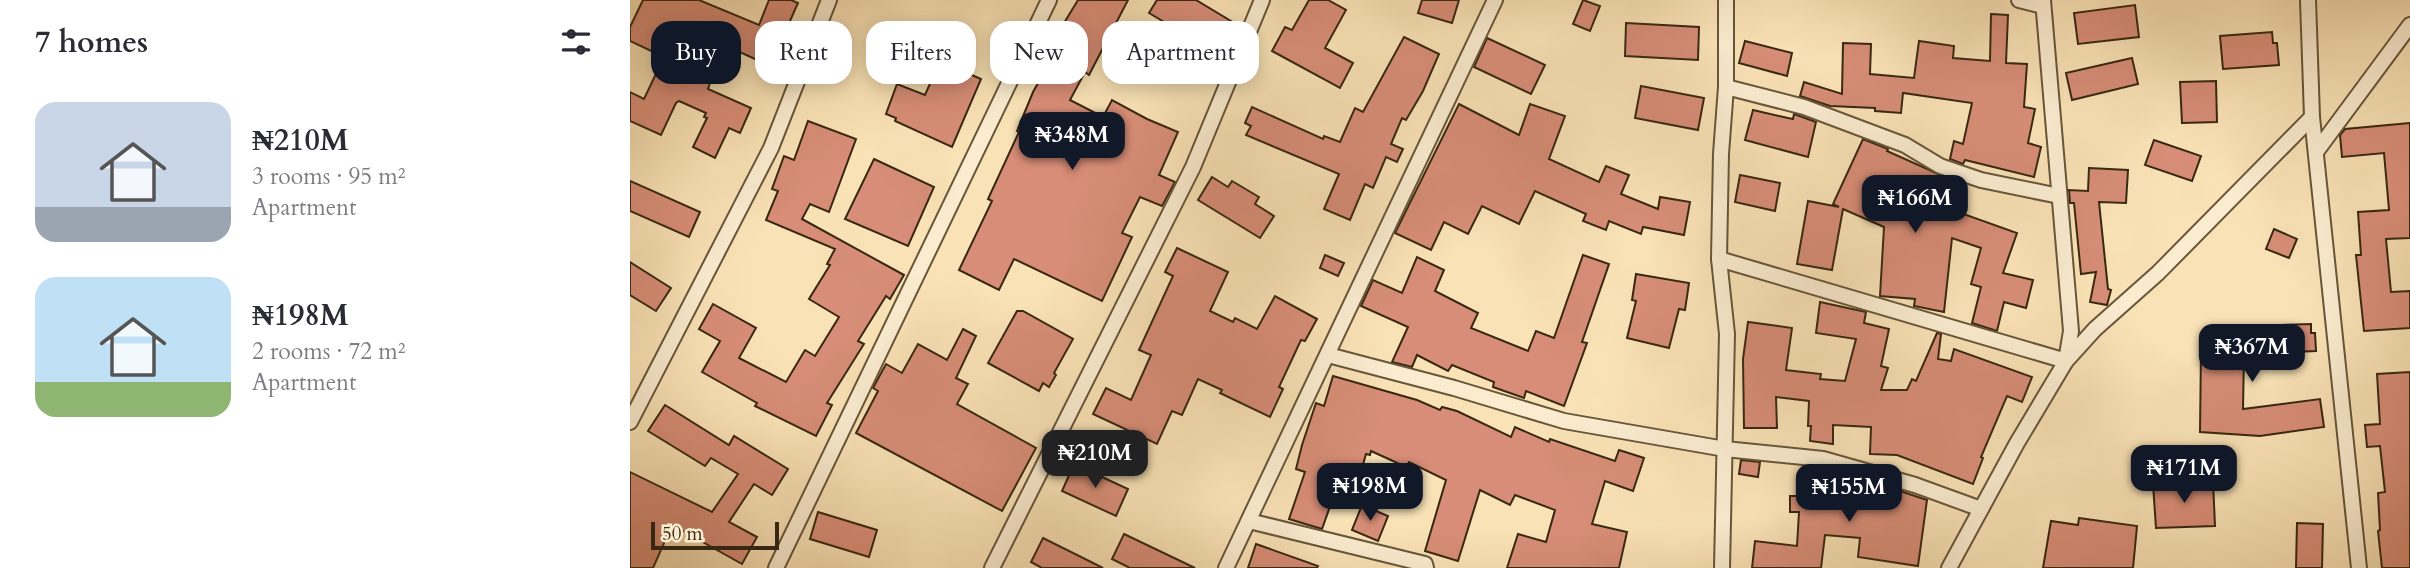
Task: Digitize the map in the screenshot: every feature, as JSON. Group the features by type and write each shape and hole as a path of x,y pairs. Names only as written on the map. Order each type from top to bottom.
{"street":[{"path":"630,422 771,148 829,0"},
{"path":"992,568 1193,167 1262,0"},
{"path":"1226,568 1495,0"},
{"path":"1722,568 1727,334 1719,259 1721,155 1726,87 1726,0"},
{"path":"2019,0 2043,3 2071,331 2066,360"},
{"path":"2308,0 2312,117 2359,568"},
{"path":"776,568 1046,1"},
{"path":"2316,152 2410,25"},
{"path":"1726,87 1817,112 1905,145 1940,166 1981,180 2059,196"},
{"path":"1949,568 2066,360 2095,329 2158,273 2312,117"},
{"path":"1719,259 2066,360"},
{"path":"1328,355 1454,387 1564,421 1725,449 1823,459 1915,485 1981,509"},
{"path":"1249,521 1424,567"}],"building":[{"path":"643,0 699,0 755,23 755,59 741,53 741,21 651,21 651,51 630,41 630,27"},
{"path":"769,0 791,0 798,3 790,21 761,21"},
{"path":"1078,0 1128,0 1117,21 1102,21 1102,50 1089,75 1088,21 1065,21"},
{"path":"1157,0 1196,0 1231,21 1162,21 1149,13"},
{"path":"1309,0 1328,0 1346,10 1325,48 1353,63 1340,88 1272,51 1285,27 1292,30"},
{"path":"1422,0 1459,0 1452,23 1418,13"},
{"path":"1583,0 1600,6 1590,31 1573,24"},
{"path":"2135,5 2139,37 2078,44 2074,13"},
{"path":"1991,14 2008,15 2006,63 2027,64 2024,107 2035,109 2028,143 2041,147 2034,177 1965,160 1963,164 1950,159 1954,141 1963,144 1972,103 1903,93 1901,113 1875,111 1875,108 1830,106 1800,96 1804,82 1842,94 1843,43 1871,44 1870,74 1914,78 1919,41 1954,46 1953,58 1990,61"},
{"path":"1626,23 1699,27 1698,60 1625,56"},
{"path":"2272,32 2273,43 2277,43 2279,65 2223,69 2220,36"},
{"path":"1404,37 1439,54 1423,91 1406,120 1402,118 1391,144 1403,149 1397,162 1386,157 1373,188 1365,184 1350,220 1324,209 1339,174 1246,135 1251,126 1245,123 1252,107 1323,139 1324,136 1340,142 1355,108 1363,112"},
{"path":"1487,38 1545,65 1531,94 1474,67"},
{"path":"1745,41 1792,53 1787,76 1739,63"},
{"path":"2132,58 2138,84 2072,100 2066,73"},
{"path":"976,77 981,79 952,147 895,121 896,118 886,114 897,84 925,95 930,84 976,84"},
{"path":"2216,81 2217,122 2182,123 2180,82"},
{"path":"651,84 710,84 708,89 751,108 740,133 729,128 715,158 693,147 707,118 704,117 706,113 679,101 661,135 630,121 630,92 644,99"},
{"path":"1038,84 1079,84 1070,100 1103,117 1112,100 1178,132 1159,175 1175,182 1162,206 1140,197 1122,233 1132,237 1102,301 1014,259 999,290 959,270 992,201 988,199 1019,132 1017,131"},
{"path":"1641,86 1704,98 1698,130 1635,118"},
{"path":"1459,104 1519,135 1530,104 1565,116 1549,159 1599,182 1606,166 1629,175 1621,194 1658,209 1660,197 1690,202 1684,235 1643,227 1641,234 1609,221 1606,230 1583,221 1586,214 1535,191 1519,224 1482,206 1468,234 1444,222 1431,250 1395,233"},
{"path":"1753,110 1793,119 1794,114 1816,122 1808,157 1745,140"},
{"path":"808,121 856,139 829,212 810,204 802,219 904,275 890,299 886,296 858,341 864,344 827,403 832,405 816,436 755,406 757,403 702,372 720,341 699,329 713,304 756,328 739,358 786,382 805,350 815,356 839,317 809,299 830,265 827,264 835,249 766,220 778,191 772,189 784,156 794,160"},
{"path":"2410,123 2410,238 2386,239 2391,292 2410,291 2410,328 2364,331 2356,255 2361,255 2358,212 2389,210 2384,153 2342,157 2340,135 2345,129"},
{"path":"1863,139 1954,181 1941,206 2017,233 2003,273 2033,280 2026,308 2004,302 1997,331 1972,323 1981,287 1971,284 1981,248 1952,238 1944,312 1914,306 1915,299 1880,296 1884,227 1843,209 1832,270 1797,264 1808,201 1839,207 1833,204"},
{"path":"2154,140 2201,156 2192,181 2145,165"},
{"path":"874,159 934,187 908,246 845,219"},
{"path":"2089,168 2128,170 2126,203 2099,202 2108,289 2111,290 2107,305 2090,302 2096,272 2081,274 2074,203 2070,203 2069,190 2088,191"},
{"path":"1740,175 1780,183 1775,211 1735,202"},
{"path":"1212,177 1228,187 1232,181 1259,197 1255,204 1274,216 1260,238 1198,200"},
{"path":"630,181 700,212 689,237 630,211"},
{"path":"2274,229 2297,239 2289,258 2266,249"},
{"path":"1177,248 1228,272 1210,311 1233,322 1235,318 1257,329 1275,296 1317,319 1305,341 1301,340 1279,387 1283,389 1270,417 1220,393 1222,390 1198,379 1182,415 1172,411 1157,444 1093,414 1106,388 1131,400 1151,355 1139,350 1173,276 1165,272"},
{"path":"1325,255 1344,263 1338,276 1320,268"},
{"path":"1583,255 1609,264 1582,342 1587,343 1564,406 1526,391 1524,398 1493,387 1494,382 1452,365 1448,371 1417,355 1412,367 1392,362 1408,327 1361,306 1373,280 1402,293 1417,257 1444,270 1435,291 1478,313 1471,328 1528,351 1536,331 1554,338"},
{"path":"630,262 671,288 656,311 630,295"},
{"path":"1636,274 1689,283 1685,310 1679,309 1669,348 1627,338 1636,301 1632,300"},
{"path":"1820,302 1866,312 1864,323 1889,329 1881,366 1888,368 1881,390 1907,390 1912,379 1916,381 1937,333 1941,334 1938,359 1951,361 1954,349 2032,377 2022,402 2007,396 1981,457 1983,458 1973,484 1897,455 1870,454 1871,427 1833,425 1833,444 1810,441 1809,401 1776,397 1777,428 1744,428 1743,359 1748,322 1792,328 1786,370 1821,374 1820,379 1845,381 1856,339 1816,333"},
{"path":"1017,311 1023,311 1073,339 1049,387 1043,383 1039,391 988,363"},
{"path":"2311,324 2311,333 2315,333 2316,351 2244,354 2243,409 2320,399 2324,427 2260,436 2200,432 2201,350 2212,350 2212,336 2248,337 2247,326"},
{"path":"963,329 976,336 956,378 968,384 957,404 1036,448 1002,511 856,433 878,391 873,388 886,364 902,373 918,344 947,360"},
{"path":"2410,372 2410,568 2382,568 2378,493 2385,492 2380,446 2367,447 2365,425 2380,424 2377,374"},
{"path":"1333,376 1417,400 1440,410 1442,407 1457,411 1511,437 1515,427 1549,442 1550,439 1615,461 1619,450 1644,458 1633,491 1605,481 1592,524 1627,532 1619,568 1507,568 1518,534 1546,542 1555,510 1515,495 1510,505 1480,490 1458,561 1425,551 1446,480 1409,462 1406,467 1371,451 1370,455 1366,454 1357,486 1339,481 1322,529 1289,519 1305,472 1296,469 1302,445 1316,403 1324,406"},
{"path":"665,405 729,445 734,436 788,469 772,495 754,484 729,522 757,537 742,564 672,525 653,568 630,568 630,472 712,512 738,474 711,458 705,466 648,431"},
{"path":"1741,460 1760,462 1758,477 1739,474"},
{"path":"1074,464 1128,489 1116,516 1062,491"},
{"path":"1801,474 1863,481 1863,484 1891,488 1927,500 1918,566 1858,557 1860,538 1825,535 1821,568 1752,568 1755,541 1797,546 1799,512 1790,512 1790,496 1800,496"},
{"path":"2213,481 2215,526 2156,528 2153,484"},
{"path":"1362,505 1388,516 1378,541 1352,530"},
{"path":"818,512 877,530 869,557 810,539"},
{"path":"2079,518 2137,526 2133,568 2043,568 2051,521 2078,525"},
{"path":"2297,523 2323,524 2322,568 2296,568"},
{"path":"1124,534 1195,568 1130,568 1112,559"},
{"path":"1043,538 1103,568 1042,568 1031,562"},
{"path":"1256,544 1318,566 1248,568"}]}
